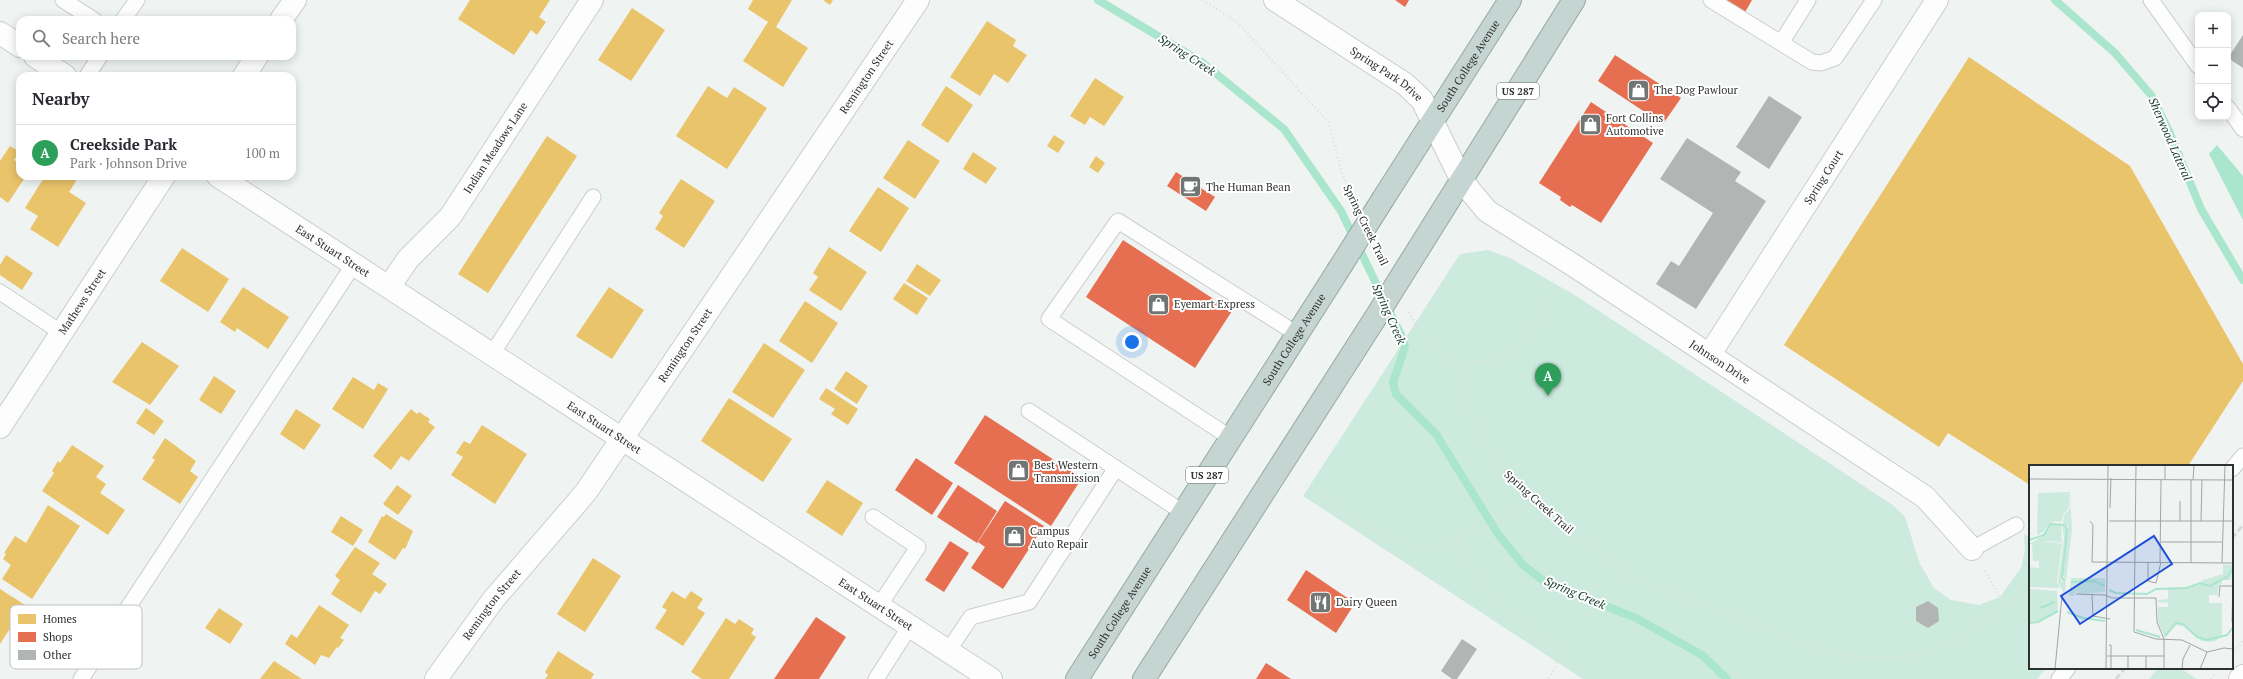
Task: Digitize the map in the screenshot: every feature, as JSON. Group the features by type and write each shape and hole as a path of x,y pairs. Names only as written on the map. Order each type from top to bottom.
{"highway":[{"name":"South College Avenue","path":"1077,679 1510,0"},
{"name":"US 287","path":"1144,679 1420,248 1574,0"}],"street":[{"path":"285,16 295,0"},
{"name":"Indian Meadows Lane","path":"389,287 408,259 450,217 592,0"},
{"name":"Remington Street","path":"436,679 493,600 586,492 918,0"},
{"name":"Spring Park Drive","path":"1275,0 1405,84 1422,100 1434,121 1462,181"},
{"name":"Spring Court","path":"1710,354 1937,0"},
{"path":"0,33 16,43"},
{"path":"41,60 59,72"},
{"path":"247,72 254,60"},
{"name":"Mathews Street","path":"0,427 161,180"},
{"name":"East Stuart Street","path":"224,180 991,679"},
{"name":"Johnson Drive","path":"1462,181 1487,211 1573,264 1925,497 1972,549"},
{"path":"2240,679 2243,676"}],"lane":[{"path":"63,0 88,16"},
{"path":"127,16 137,0"},
{"path":"1711,0 1812,62 1821,63 1835,58 1874,0"},
{"path":"1781,43 1808,0"},
{"path":"2151,0 2195,62"},
{"path":"90,72 97,60"},
{"path":"2231,111 2241,120"},
{"path":"492,354 593,197"},
{"path":"1231,438 1049,319 1118,221 1297,334"},
{"path":"130,605 354,264"},
{"path":"0,292 62,333"},
{"path":"1029,411 1184,513"},
{"path":"2233,468 2243,456"},
{"path":"948,651 971,617 1029,602 1116,468"},
{"path":"873,517 918,547 879,606"},
{"path":"1972,549 2016,525"},
{"path":"876,679 910,626"},
{"path":"81,679 88,669"},
{"path":"2058,679 2067,669"}],"path":[{"name":"Spring Creek Trail","path":"1203,0 1238,23 1329,123 1342,173 1356,206"},
{"path":"1406,306 1426,342 1440,354 1457,362 1478,364 1496,360 1515,350 1528,336 1573,264"},
{"name":"Spring Creek Trail","path":"1457,362 1464,392 1477,432 1500,467 1536,501 1627,575 1825,652 1868,658 1904,658 1930,652 1956,641 1982,624 2004,605 2029,592"},
{"path":"1306,485 1390,538 1413,547 1435,547 1459,539 1520,511 1536,501"},
{"path":"1459,539 1466,556 1485,588 1501,606 1521,623 1552,644 1557,650 1558,659 1548,679"},
{"path":"1972,549 2004,605"},
{"path":"2233,653 2243,641"}],"shaded area":[{"path":"2217,145 2243,176 2243,220 2209,154"},
{"path":"1488,250 1510,258 1578,297 1894,506 1905,517 1920,564 1934,588 1951,600 1979,605 2000,597 2021,568 2025,550 2024,534 2029,537 2029,669 2045,669 2037,679 1583,679 1303,496 1460,254"},
{"path":"2157,669 2182,669 2197,679 2149,679"}],"building: Homes":[{"path":"470,0 550,0 539,17 546,22 537,35 531,30 514,55 458,19"},
{"path":"753,0 792,0 776,27 808,48 783,87 743,61 768,22 748,9"},
{"path":"823,0 833,0 830,5"},
{"path":"632,8 665,30 631,81 598,60"},
{"path":"987,21 1016,40 1013,46 1027,55 1008,83 994,74 980,96 950,77"},
{"path":"1969,57 2130,166 2243,364 2243,381 2189,465 2029,465 2029,484 1948,433 1939,447 1784,345"},
{"path":"1095,78 1124,97 1104,126 1090,117 1085,125 1070,116"},
{"path":"708,86 727,98 734,87 767,108 727,169 676,136"},
{"path":"946,86 973,105 948,143 921,125"},
{"path":"1054,135 1065,142 1058,153 1047,146"},
{"path":"547,136 577,156 488,293 458,274"},
{"path":"908,140 940,161 915,199 883,178"},
{"path":"10,146 16,150 16,157 14,160 16,161 16,180 23,180 8,203 0,197 0,161"},
{"path":"973,152 997,168 986,184 963,169"},
{"path":"1096,156 1105,163 1098,173 1089,167"},
{"path":"681,179 715,201 684,248 655,229 663,216 659,213"},
{"path":"42,180 77,180 69,192 86,203 58,247 30,229 38,216 25,208"},
{"path":"878,187 909,208 881,252 849,231"},
{"path":"829,247 867,272 841,311 809,290 818,277 813,273"},
{"path":"182,248 229,279 208,312 160,281"},
{"path":"6,255 33,273 22,290 0,275 0,265"},
{"path":"917,264 941,280 930,296 906,281"},
{"path":"904,283 928,298 917,315 893,299"},
{"path":"243,287 289,317 268,349 237,328 235,332 220,322"},
{"path":"609,287 644,310 612,359 576,336"},
{"path":"805,301 838,323 812,363 779,341"},
{"path":"142,342 179,366 150,405 112,382"},
{"path":"764,343 805,370 773,418 732,392"},
{"path":"846,371 868,386 857,404 834,389"},
{"path":"214,376 236,391 221,414 199,400"},
{"path":"353,377 374,390 378,383 388,389 363,429 332,409"},
{"path":"826,388 858,409 848,425 831,414 835,409 819,399"},
{"path":"729,398 792,439 763,482 701,441"},
{"path":"146,408 164,421 154,435 136,423"},
{"path":"296,409 321,425 304,450 280,434"},
{"path":"411,409 417,414 419,412 430,419 428,422 435,427 409,461 401,456 391,470 373,456"},
{"path":"482,425 527,454 495,504 451,475 463,457 456,453 464,441 470,444"},
{"path":"165,438 196,461 190,471 198,477 180,504 142,479 155,460 152,458"},
{"path":"72,445 104,466 96,477 106,484 100,493 125,510 108,535 42,491 54,473 52,471 58,461 60,463"},
{"path":"827,480 863,503 842,536 806,512"},
{"path":"397,485 412,496 398,515 383,504"},
{"path":"48,505 80,526 32,599 2,579 11,565 3,559 6,554 4,553 15,536 26,543"},
{"path":"386,514 413,531 405,549 403,548 395,560 368,542 382,516 384,517"},
{"path":"341,516 363,530 353,546 331,532"},
{"path":"355,547 380,563 372,574 387,584 380,594 375,591 361,613 331,594 340,580 335,576"},
{"path":"593,558 621,576 585,632 557,614"},
{"path":"0,589 25,605 10,605 10,629 0,644"},
{"path":"672,591 685,599 691,591 703,599 697,608 705,613 683,646 655,628 667,610 662,607"},
{"path":"319,605 349,625 340,638 344,640 338,648 337,647 329,658 321,655 315,665 285,644 291,634 297,638"},
{"path":"219,608 243,624 230,644 205,628"},
{"path":"726,618 735,624 739,619 754,629 751,634 756,637 729,679 702,679 691,672"},
{"path":"558,651 594,674 591,679 545,679 548,675 545,672"},
{"path":"274,661 302,679 260,679"}],"building: Shops":[{"path":"1395,0 1409,0 1405,7"},
{"path":"1717,0 1752,0 1743,16"},
{"name":"The Dog Pawlour","path":"1615,55 1681,98 1663,124 1598,81"},
{"path":"1591,102 1653,143 1601,223 1572,205 1570,207 1560,200 1561,197 1539,183"},
{"path":"1176,172 1215,197 1206,211 1167,186"},
{"name":"Eyemart Express","path":"1123,240 1232,311 1195,368 1086,297"},
{"name":"Best Western Transmission","path":"985,415 1082,478 1051,526 954,463"},
{"path":"916,458 953,483 932,515 895,490"},
{"path":"958,485 997,511 977,543 937,517"},
{"name":"Campus Auto Repair","path":"1005,501 1044,526 1003,589 971,568 985,547 978,542"},
{"path":"950,541 969,553 944,592 925,580"},
{"name":"Dairy Queen","path":"1306,570 1355,603 1336,633 1287,600"},
{"path":"816,617 846,637 819,679 774,679"},
{"path":"1266,663 1291,679 1256,679"}],"building: Other":[{"path":"2243,35 2243,68 2231,60 2231,53"},
{"path":"1769,96 1802,117 1769,169 1736,147"},
{"path":"1687,138 1741,172 1735,181 1766,201 1696,309 1656,284 1671,261 1679,266 1713,213 1660,179"},
{"path":"1928,601 1938,608 1939,621 1928,628 1916,621 1916,607"},
{"path":"1462,639 1477,649 1457,679 1452,679 1441,671"}],"waterway":[{"name":"Spring Creek","path":"1098,0 1203,63 1284,129 1341,211 1403,339 1405,347 1393,382 1396,394 1436,434 1498,534 1523,565 1545,582 1636,618 1702,655 1727,679"},
{"name":"Sherwood Lateral","path":"2055,0 2115,53 2151,95 2169,131 2201,209 2243,280"}],"railway":[{"path":"2233,537 2243,525"},
{"path":"2116,679 2124,669"}],"place":[{"name":"The Dog Pawlour","path":"1639,90"},
{"name":"Fort Collins Automotive","path":"1591,124"},
{"name":"The Human Bean","path":"1190,187"},
{"name":"Eyemart Express","path":"1159,304"},
{"name":"Creekside Park","path":"1548,396"},
{"name":"Best Western Transmission","path":"1018,471"},
{"name":"Campus Auto Repair","path":"1015,537"},
{"name":"Dairy Queen","path":"1321,602"}]}
